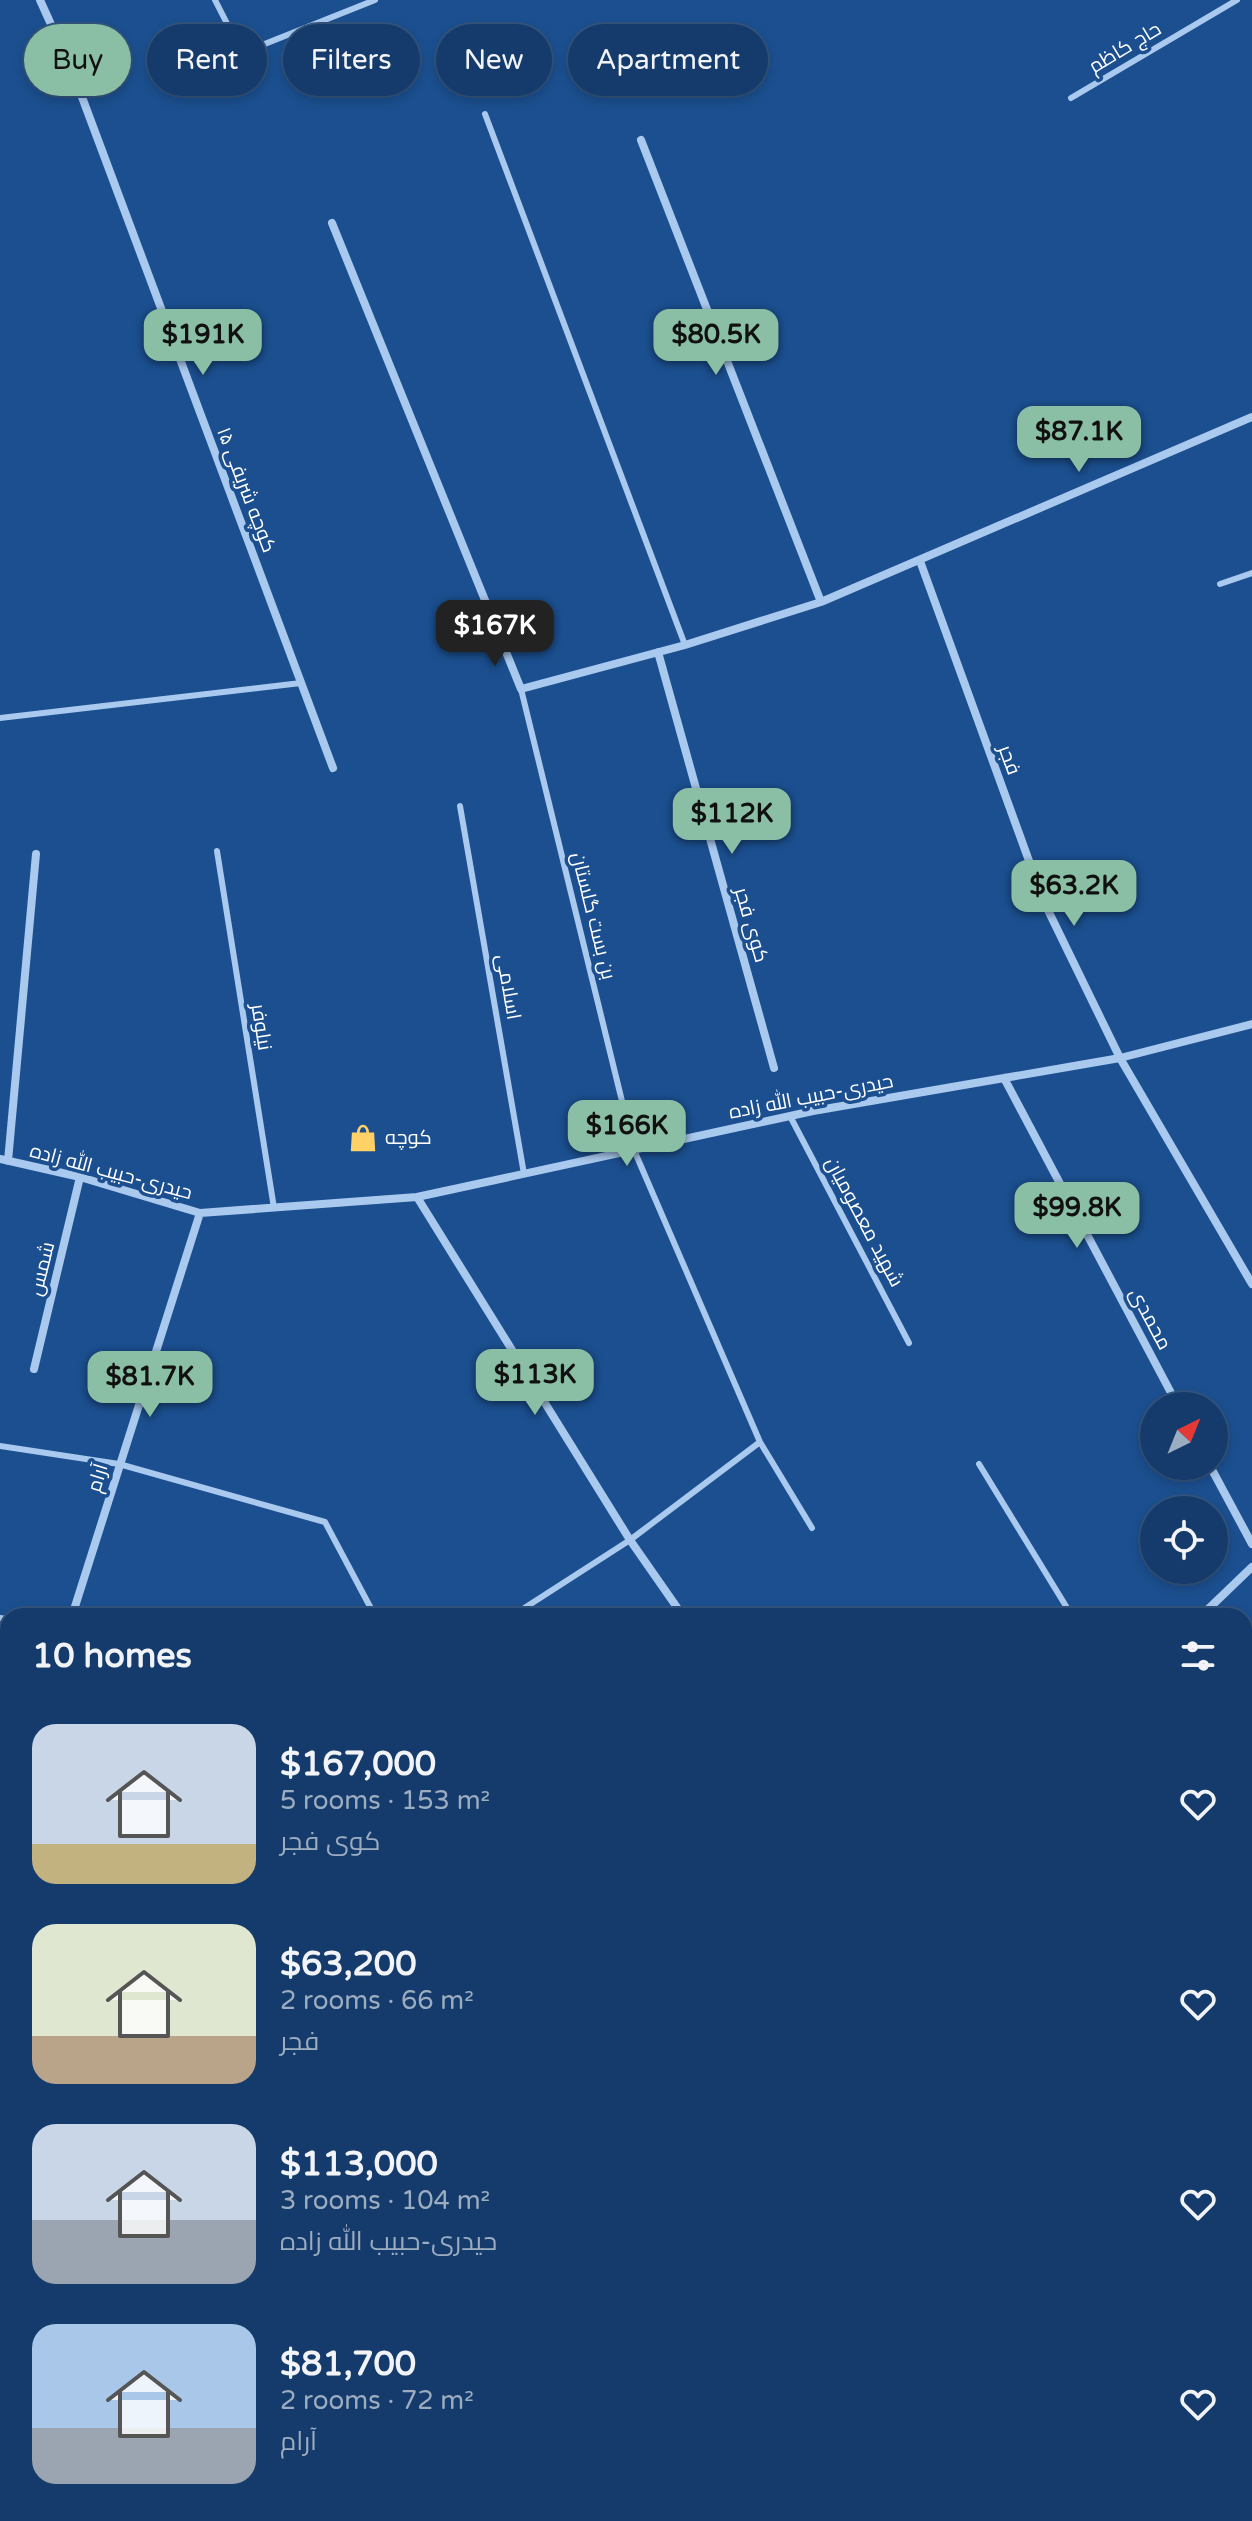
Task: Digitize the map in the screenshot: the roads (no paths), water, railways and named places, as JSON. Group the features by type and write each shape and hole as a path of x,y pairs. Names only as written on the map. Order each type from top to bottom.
{"street":[{"name":"کوچه شریفی ۱۵","path":"40,0 73,73 333,768"},
{"path":"641,140 821,602"},
{"path":"332,223 521,689 685,645 821,602 1252,417"},
{"name":"فجر","path":"920,561 1044,902 1120,1058 1252,1284"},
{"name":"کوی فجر","path":"658,652 774,1068"},
{"path":"4,1160 36,854"},
{"name":"حیدری-حبیب الله زاده","path":"4,1160 80,1177 200,1213 417,1197 790,1116 1120,1058 1252,1024"},
{"name":"محمدی","path":"1004,1078 1171,1392"},
{"name":"شمس","path":"34,1369 80,1177"},
{"path":"417,1197 630,1540 677,1608"},
{"name":"آرام","path":"74,1608 200,1213"},
{"path":"1218,1480 1252,1544"},
{"path":"1209,1608 1252,1567"}],"lane":[{"path":"215,0 242,53 375,0"},
{"name":"حاج کاظم","path":"1071,98 1237,0"},
{"path":"485,114 685,645"},
{"path":"1220,584 1252,573"},
{"path":"0,718 301,683"},
{"name":"بن بست گلستان","path":"521,689 634,1150 760,1442 812,1528"},
{"name":"اسلامی","path":"460,806 524,1174"},
{"name":"نیلوفر","path":"217,851 274,1208"},
{"name":"شهید معصومیان","path":"790,1116 909,1343"},
{"path":"524,1608 630,1540 760,1442"},
{"path":"0,1446 119,1464 325,1522 371,1608"},
{"path":"979,1464 1067,1608"}],"place":[{"name":"کوچه","path":"363,1138"}]}
